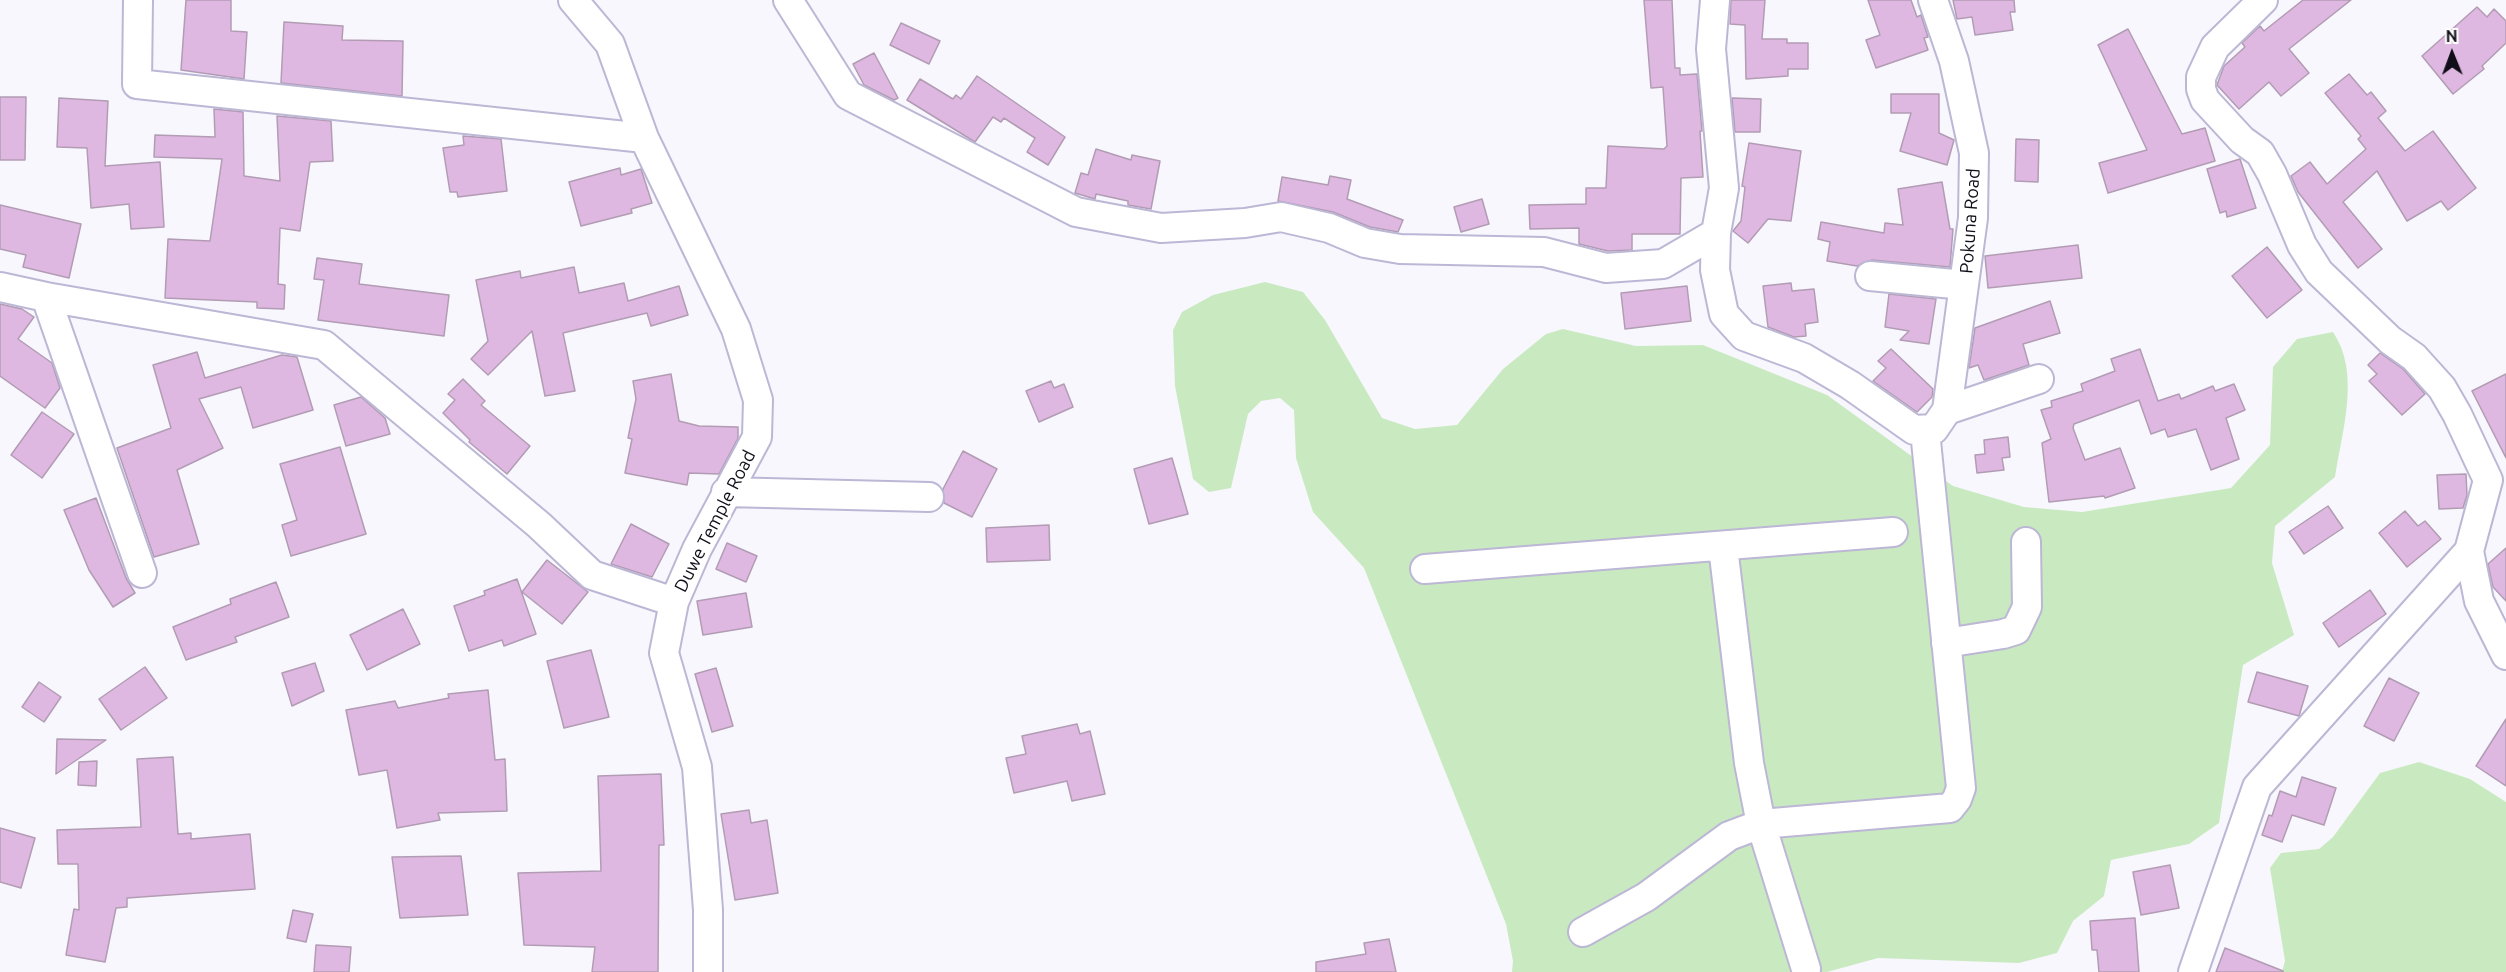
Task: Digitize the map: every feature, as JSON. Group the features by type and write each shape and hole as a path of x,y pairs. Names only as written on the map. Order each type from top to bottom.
{"street":[{"path":"138,0 137,84 644,138"},
{"name":"Duwe Temple Road","path":"573,0 610,44 644,138 736,329 758,400 757,437 726,492 674,602 664,653 698,767 708,910 708,972"},
{"path":"788,0 848,95 952,151 1076,212 1161,228 1245,223 1281,217 1329,228 1365,243 1400,249 1544,252 1606,268 1663,264 1716,233"},
{"path":"1715,0 1710,49 1724,188 1716,233 1715,270 1724,314 1744,336 1803,358 1850,385 1914,430 1934,429 1947,410 2039,379"},
{"name":"Pokuna Road","path":"1933,0 1954,61 1974,153 1973,218 1947,410"},
{"path":"2263,0 2215,47 2201,77 2201,89 2205,100 2242,140 2260,153 2272,174 2302,245 2319,272 2390,340 2414,357 2442,388 2457,414 2488,480 2469,551 2479,601 2506,655"},
{"path":"1870,276 1964,285"},
{"path":"0,287 324,345 539,525 592,575 674,602"},
{"path":"46,297 142,573"},
{"path":"1582,932 1646,897 1729,836 1761,824 1950,808 1957,800 1961,788 1925,431"},
{"path":"726,492 929,497"},
{"path":"1425,570 1723,548 1893,532"},
{"path":"1946,643 2016,630 2027,607 2026,542"},
{"path":"1723,548 1749,763 1761,824 1806,969"},
{"path":"2193,972 2257,788 2469,551"}],"green space":[{"path":"1265,282 1303,292 1325,320 1382,418 1415,429 1457,425 1503,369 1546,334 1563,329 1636,346 1703,345 1827,395 1953,486 2024,507 2082,512 2231,488 2270,445 2273,367 2297,339 2333,332 2346,365 2348,384 2345,422 2335,477 2275,526 2272,563 2294,635 2243,665 2219,823 2189,844 2111,860 2104,896 2073,921 2057,953 2019,963 1878,958 1827,972 1512,972 1513,961 1506,924 1364,568 1313,512 1296,458 1294,410 1280,398 1261,401 1248,414 1231,488 1209,492 1193,479 1175,386 1173,330 1182,312 1213,295"},
{"path":"2419,762 2470,779 2506,802 2506,972 2282,972 2285,961 2270,868 2281,853 2319,849 2333,837 2380,773"}],"building":[{"path":"186,0 231,0 231,31 247,32 244,79 181,70"},
{"path":"1644,0 1672,0 1675,68 1680,68 1680,75 1697,74 1703,177 1681,178 1680,234 1632,234 1632,250 1608,251 1579,244 1579,228 1530,229 1529,205 1586,204 1586,188 1606,188 1608,146 1664,149 1667,146 1663,87 1651,88"},
{"path":"1731,0 1765,0 1762,39 1787,39 1787,43 1808,43 1808,69 1788,69 1788,76 1746,79 1745,25 1730,24"},
{"path":"1868,0 1911,0 1917,17 1921,15 1928,37 1924,38 1928,50 1876,68 1866,40 1880,35"},
{"path":"1953,0 2014,0 2015,12 2010,12 2013,30 1975,35 1972,17 1957,19"},
{"path":"2303,0 2351,0 2289,49 2309,73 2281,96 2269,82 2239,109 2217,85 2224,66 2245,47 2242,43 2260,26 2264,31"},
{"path":"2477,7 2487,17 2494,9 2506,21 2506,43 2482,66 2484,69 2453,94 2422,56"},
{"path":"284,22 343,26 342,40 403,41 402,96 281,83"},
{"path":"901,23 940,41 929,64 890,45"},
{"path":"2128,29 2182,134 2205,128 2215,161 2108,193 2099,163 2147,150 2098,45"},
{"path":"874,53 898,98 894,100 864,85 853,64"},
{"path":"2349,74 2367,95 2371,92 2386,111 2378,118 2405,151 2433,131 2476,188 2448,210 2441,201 2407,221 2377,171 2343,202 2382,249 2358,268 2298,192 2291,176 2310,162 2327,184 2366,149 2358,139 2361,136 2325,93"},
{"path":"977,76 1065,137 1048,165 1027,152 1035,138 1004,118 1001,122 993,117 975,142 907,100 920,79 953,99 956,95 961,99"},
{"path":"1891,94 1939,94 1939,133 1954,140 1947,165 1900,151 1911,113 1891,113"},
{"path":"0,97 26,97 25,160 0,160"},
{"path":"59,98 108,101 105,166 160,162 164,227 131,229 129,204 91,208 87,148 57,147"},
{"path":"1732,98 1761,99 1760,132 1735,132"},
{"path":"214,109 243,112 244,176 280,181 277,116 331,121 333,161 310,162 300,231 280,228 278,284 285,285 284,309 257,308 257,302 165,298 168,239 210,241 222,159 154,157 155,135 215,137"},
{"path":"463,136 501,139 507,191 458,197 457,192 450,192 443,148 464,145"},
{"path":"2016,139 2039,140 2038,182 2015,181"},
{"path":"1749,143 1801,151 1791,221 1768,219 1748,243 1733,231 1741,221 1745,187 1742,186"},
{"path":"1096,149 1131,160 1132,155 1160,161 1151,209 1128,205 1128,201 1096,194 1095,199 1075,193 1081,173 1088,175"},
{"path":"2240,159 2256,208 2227,217 2226,211 2220,213 2207,169"},
{"path":"620,168 621,175 641,169 652,203 631,209 632,213 581,226 569,182"},
{"path":"1330,176 1351,180 1347,199 1403,220 1398,232 1370,227 1333,212 1278,201 1282,177 1328,185"},
{"path":"1942,182 1950,229 1953,229 1950,267 1872,260 1857,266 1827,261 1830,242 1818,239 1821,222 1884,233 1885,223 1903,225 1898,189"},
{"path":"1482,199 1489,224 1461,232 1454,207"},
{"path":"0,205 81,224 69,278 23,267 26,255 0,249"},
{"path":"2078,245 2082,278 1988,288 1985,256"},
{"path":"2267,247 2302,290 2267,318 2232,276"},
{"path":"317,258 362,264 359,284 449,295 444,336 318,320 324,280 314,279"},
{"path":"574,267 579,293 624,283 628,301 679,286 688,315 651,326 647,313 563,333 575,391 545,396 532,331 488,375 471,359 488,341 476,280 520,271 521,278"},
{"path":"1791,283 1792,291 1814,289 1818,322 1805,324 1806,336 1794,337 1768,327 1763,286"},
{"path":"1687,286 1691,321 1625,329 1621,293"},
{"path":"1889,294 1936,299 1929,344 1900,340 1909,331 1885,327"},
{"path":"2050,301 2060,333 2023,344 2029,365 1984,380 1978,365 1969,368 1975,328"},
{"path":"0,304 22,309 34,317 18,339 52,363 60,388 45,408 0,376"},
{"path":"1891,349 1933,389 1932,397 1917,412 1873,381 1886,368 1878,361"},
{"path":"2140,349 2158,401 2179,394 2181,399 2213,386 2215,391 2234,384 2245,410 2226,418 2239,459 2211,470 2196,429 2168,437 2165,429 2151,434 2139,400 2074,424 2073,428 2085,460 2120,448 2135,488 2105,498 2104,496 2049,502 2042,443 2051,439 2041,410 2052,407 2051,401 2083,391 2081,384 2115,371 2111,359"},
{"path":"197,352 205,378 282,355 297,357 313,410 253,428 241,387 199,399 223,448 177,470 199,544 154,557 117,448 171,428 153,365"},
{"path":"2380,353 2403,369 2425,394 2402,415 2369,381 2377,374 2368,365"},
{"path":"671,374 679,421 699,426 738,427 738,438 719,474 689,473 687,485 625,473 632,439 628,438 636,399 633,381"},
{"path":"2506,374 2506,458 2472,391"},
{"path":"463,379 485,401 481,405 530,446 507,474 469,442 470,440 443,413 455,400 448,394"},
{"path":"1051,381 1054,388 1064,384 1073,407 1039,422 1026,391"},
{"path":"361,397 385,418 390,434 346,446 334,405"},
{"path":"42,412 74,434 42,478 11,455"},
{"path":"2008,437 2010,457 2002,458 2004,470 1977,473 1975,455 1985,454 1984,440"},
{"path":"340,447 366,534 291,556 282,525 297,520 280,464"},
{"path":"963,451 997,469 972,517 944,503 943,489"},
{"path":"1172,458 1188,514 1149,524 1134,469"},
{"path":"2466,474 2467,495 2463,508 2439,509 2437,475"},
{"path":"96,498 126,578 135,593 113,607 89,570 64,510"},
{"path":"2328,506 2343,528 2304,554 2289,532"},
{"path":"2405,511 2418,526 2425,521 2441,539 2407,567 2379,533"},
{"path":"631,524 669,544 652,577 611,564"},
{"path":"1049,525 1050,560 987,562 986,528"},
{"path":"727,543 757,556 746,582 716,569"},
{"path":"2506,548 2506,601 2493,587 2488,564"},
{"path":"547,560 588,592 562,624 522,592"},
{"path":"517,579 536,634 504,646 502,640 469,651 454,606 485,595 484,591"},
{"path":"276,582 289,617 235,637 237,642 186,660 173,627 231,604 230,599"},
{"path":"2370,590 2386,614 2339,647 2323,623"},
{"path":"746,593 752,627 703,635 697,601"},
{"path":"403,609 420,644 367,670 350,635"},
{"path":"591,650 609,717 564,728 547,661"},
{"path":"315,663 324,691 292,706 282,673"},
{"path":"145,667 167,698 121,730 99,699"},
{"path":"716,668 733,726 712,732 695,674"},
{"path":"2257,672 2308,686 2299,716 2248,702"},
{"path":"2389,678 2419,693 2394,741 2364,726"},
{"path":"39,682 61,697 44,722 22,707"},
{"path":"488,690 495,760 505,759 507,811 438,813 440,820 397,828 387,770 359,775 346,710 395,701 398,708 449,698 448,694"},
{"path":"2506,719 2506,786 2476,766"},
{"path":"1077,724 1080,734 1090,731 1105,794 1072,801 1067,781 1014,793 1006,758 1026,754 1022,736"},
{"path":"57,739 106,740 56,774"},
{"path":"173,757 178,834 191,833 191,839 250,834 255,889 127,898 127,907 116,908 105,962 66,955 74,909 79,910 78,864 58,864 57,830 141,827 137,759"},
{"path":"97,761 96,786 78,785 79,762"},
{"path":"661,774 664,845 659,845 658,972 592,972 595,947 524,945 518,873 601,871 598,776"},
{"path":"2302,777 2336,788 2324,825 2292,815 2282,842 2262,835 2269,815 2272,816 2280,791 2296,797"},
{"path":"749,810 751,823 767,820 778,893 735,900 721,814"},
{"path":"0,828 35,838 21,888 0,882"},
{"path":"461,856 468,915 400,918 392,857"},
{"path":"2170,865 2179,908 2141,915 2133,872"},
{"path":"293,910 313,914 306,942 287,938"},
{"path":"2135,918 2139,972 2099,972 2097,950 2092,950 2090,921"},
{"path":"1389,939 1396,972 1316,972 1316,962 1366,954 1364,943"},
{"path":"316,945 351,947 349,972 314,972"},
{"path":"2225,948 2283,971 2283,972 2216,972"}]}
